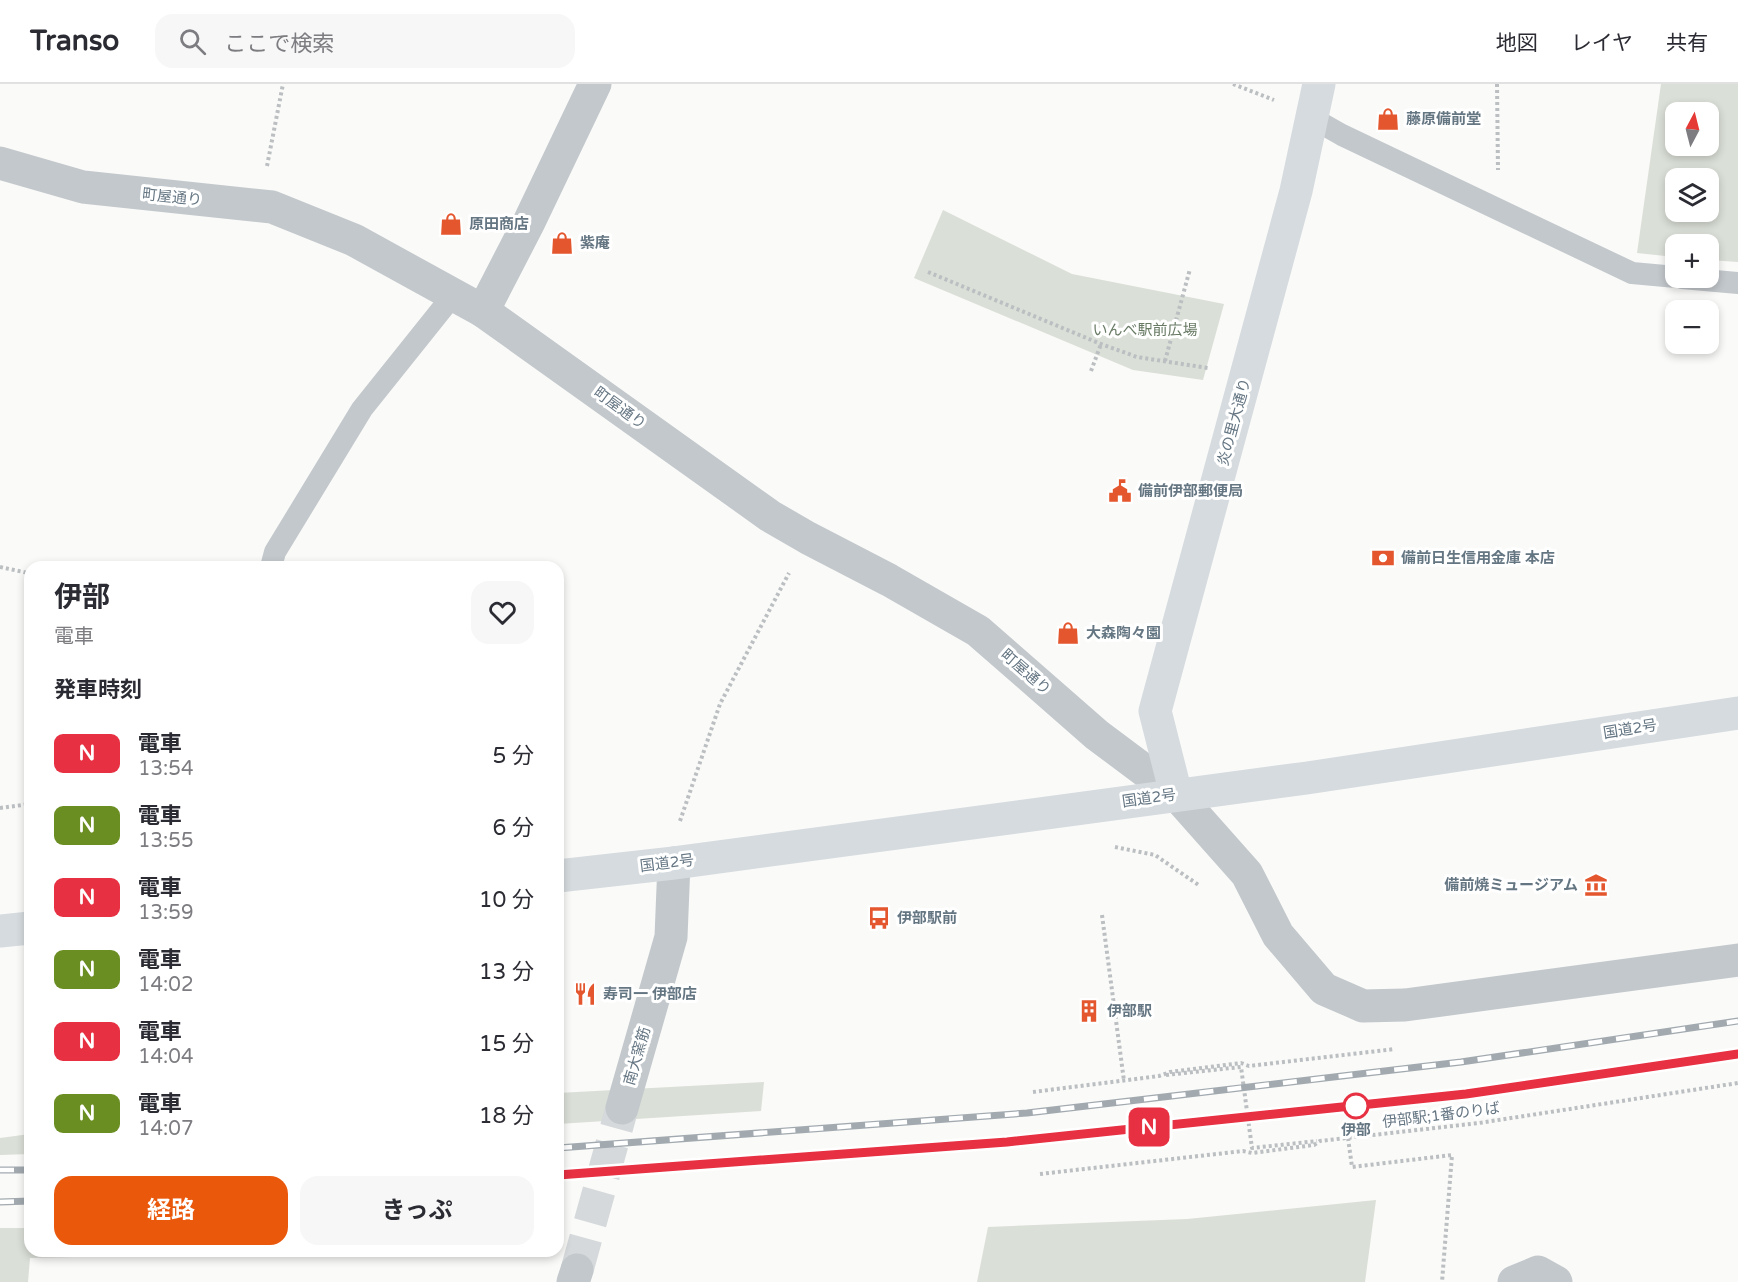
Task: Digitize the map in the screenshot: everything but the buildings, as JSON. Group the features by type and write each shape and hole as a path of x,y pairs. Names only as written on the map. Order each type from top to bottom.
{"main road":[{"name":"炎の里大通り","path":"1176,794 1155,711 1293,202 1319,84"},
{"name":"国道2号","path":"564,875 674,863 1307,778 1738,712"},
{"path":"0,931 24,929"}],"street":[{"path":"483,310 529,222 595,84"},
{"name":"町屋通り","path":"0,163 83,187 272,207 354,240 483,310 770,516 978,631 1097,735 1176,794 1247,874 1278,935 1324,989 1363,1005 1405,1005 1738,960"},
{"name":"南大窯筋","path":"622,1108 671,937 674,863"},
{"path":"1514,1282 1538,1272 1556,1282"}],"lane":[{"path":"1312,118 1341,135 1632,273 1665,276"},
{"path":"1719,281 1738,283"},
{"path":"273,561 275,552 363,409 454,294"}],"path":[{"path":"259,206 283,84"},
{"path":"1497,84 1498,209"},
{"path":"1165,361 1190,269"},
{"path":"928,272 1137,357 1214,369"},
{"path":"1091,370 1101,344"},
{"path":"674,863 676,831 720,704 808,538"},
{"path":"0,567 24,572"},
{"path":"0,808 24,805"},
{"path":"1106,845 1155,855 1202,887"},
{"path":"1102,915 1124,1081"},
{"path":"1159,1076 1241,1067 1252,1149 1320,1141"},
{"name":"伊部駅;1番のりば","path":"1040,1174 1243,1150 1252,1153 1314,1145 1320,1141 1479,1123 1738,1083"},
{"path":"1348,1138 1352,1167 1452,1155 1442,1282"}],"green space":[{"path":"1661,84 1738,84 1738,262 1719,261 1719,234 1665,234 1665,256 1637,253"},
{"name":"いんべ駅前広場","path":"943,210 1072,274 1224,304 1203,380 1133,370 914,278"},
{"path":"764,1082 761,1111 564,1124 564,1093"},
{"path":"24,1135 24,1154 0,1155 0,1138"},
{"path":"1376,1200 1365,1282 977,1282 988,1227 1187,1219"},
{"path":"0,1228 24,1228 24,1257 75,1257 30,1258 28,1282 0,1282"}],"tunnel":[{"path":"577,1270 622,1108"}],"railway":[{"path":"564,1148 1027,1113 1461,1062 1738,1021"},
{"path":"564,1175 1007,1142 1466,1094 1738,1054"},
{"path":"0,1170 24,1170"},
{"path":"0,1202 24,1201"}],"train":[{"name":"N","path":"564,1175 1007,1142 1466,1094 1738,1054"}],"place":[{"name":"藤原備前堂","path":"1388,119"},
{"name":"原田商店","path":"451,224"},
{"name":"紫庵","path":"562,243"},
{"name":"備前伊部郵便局","path":"1120,491"},
{"name":"備前日生信用金庫 本店","path":"1383,558"},
{"name":"大森陶々園","path":"1068,633"},
{"name":"備前焼ミュージアム","path":"1596,885"},
{"name":"伊部駅前","path":"879,918"},
{"name":"寿司一 伊部店","path":"585,994"},
{"name":"伊部駅","path":"1089,1011"},
{"name":"伊部","path":"1356,1106"}]}
